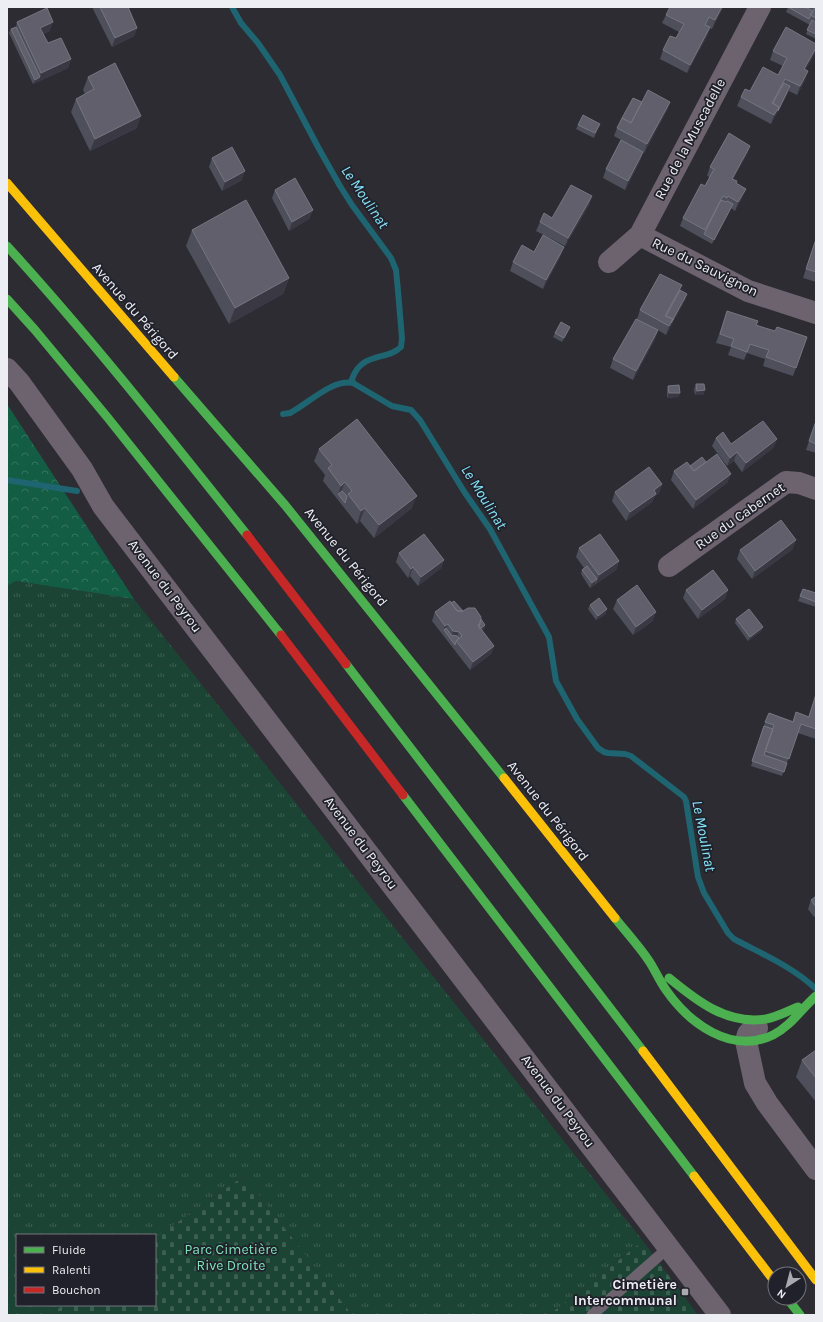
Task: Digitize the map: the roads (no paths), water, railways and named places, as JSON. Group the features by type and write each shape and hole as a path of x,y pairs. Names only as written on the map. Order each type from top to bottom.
{"main road":[{"name":"Avenue du Périgord","path":"7,184 285,505 649,961 669,993 686,1013 699,1025 711,1032 724,1038 746,1041 763,1039 775,1034 790,1023 813,999"},
{"path":"7,246 39,281 155,419 267,561 514,882 816,1280"},
{"path":"7,299 35,330 108,418 256,603 767,1272"},
{"name":"Avenue du Périgord","path":"649,961 697,1000 716,1011 729,1016 752,1020 766,1019 783,1014 813,999"},
{"path":"729,1016 741,1027 745,1034 746,1041"},
{"path":"793,1306 800,1315"}],"street":[{"name":"Rue de la Muscadelle","path":"608,262 640,235 760,7"},
{"name":"Rue du Sauvignon","path":"640,235 748,291 816,313"},
{"name":"Avenue du Peyrou","path":"7,369 19,382 82,469 103,506 720,1315"},
{"name":"Rue du Cabernet","path":"669,566 786,482 799,483 816,489"},
{"path":"783,1014 766,1025 752,1030 748,1034 746,1041 755,1083 767,1103 816,1169"}],"lane":[{"path":"592,1315 669,1247"}],"waterway":[{"name":"Le Moulinat","path":"232,7 241,23 258,43 280,75 340,186 391,258 396,270 402,338 401,347 389,354 368,360 362,364 356,370 352,379 353,383"},
{"name":"Le Moulinat","path":"283,414 290,413 329,388 345,383 353,383 392,406 411,410 420,420 465,493 490,529 549,637 556,681 577,719 598,748 608,753 625,754 631,756 684,797 686,801 698,877 704,893 728,933 734,939 787,967 816,989"},
{"path":"7,480 77,491"}],"place":[{"name":"Cimetière Intercommunal","path":"685,1292"}],"park label":[{"name":"Parc Cimetière Rive Droite","path":"231,1258"}]}
